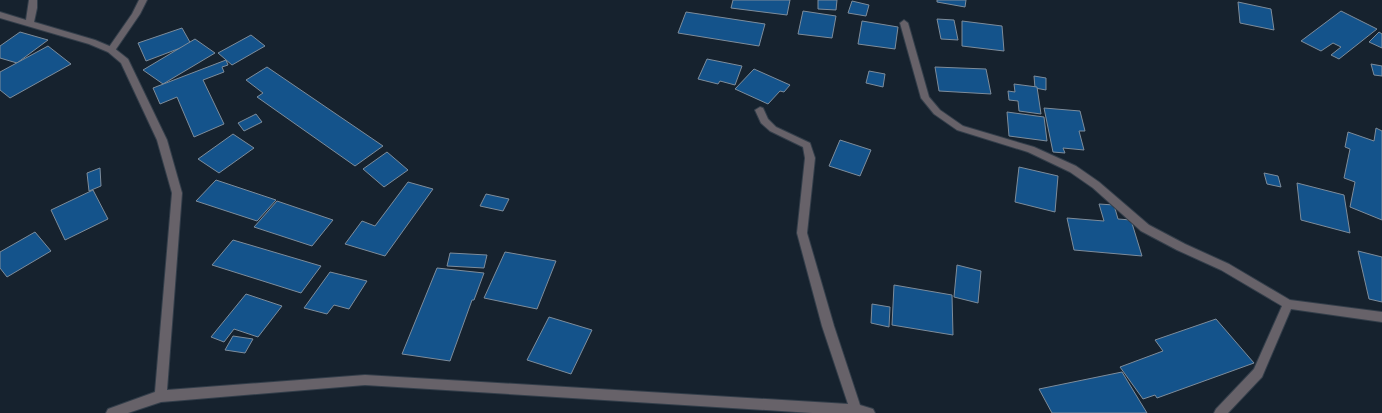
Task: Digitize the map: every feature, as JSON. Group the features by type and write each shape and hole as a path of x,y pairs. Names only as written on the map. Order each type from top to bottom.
{"street":[{"path":"29,24 33,8 33,0"},
{"path":"111,50 136,14 142,0"},
{"path":"0,15 92,42 111,50 125,62 162,140 177,193 161,396"},
{"path":"904,23 925,98 937,112 960,128 1031,149 1074,170 1096,185 1145,228 1181,247 1225,267 1288,304 1382,317"},
{"path":"760,110 764,121 773,129 807,145 810,158 802,232 828,326 856,410"},
{"path":"1220,413 1258,373 1288,304"},
{"path":"112,413 161,396 365,380 856,410 869,413"}],"building":[{"path":"733,0 790,0 787,15 731,8"},
{"path":"818,0 837,0 836,10 818,9"},
{"path":"937,0 966,0 965,7 937,2"},
{"path":"852,1 869,5 866,16 848,13"},
{"path":"1238,2 1271,9 1274,30 1240,23"},
{"path":"803,11 836,16 832,38 798,34"},
{"path":"1341,11 1377,29 1339,59 1331,55 1341,47 1333,43 1321,51 1301,41"},
{"path":"686,12 765,24 759,46 678,33"},
{"path":"937,19 954,20 958,40 941,39"},
{"path":"862,21 898,27 895,49 858,44"},
{"path":"962,21 1002,26 1004,51 962,46"},
{"path":"182,28 191,44 146,61 138,43"},
{"path":"20,32 48,40 17,63 0,58 0,46"},
{"path":"1379,32 1382,34 1382,48 1369,42"},
{"path":"251,35 265,46 232,65 218,53"},
{"path":"195,39 215,53 163,84 143,70"},
{"path":"48,46 71,64 10,98 0,90 0,72"},
{"path":"707,59 742,66 735,85 720,81 718,84 698,79"},
{"path":"226,60 228,65 222,67 224,72 203,80 224,124 194,137 177,97 160,104 153,88"},
{"path":"1371,64 1382,66 1382,76 1374,75"},
{"path":"267,67 383,146 355,166 257,97 263,93 246,80"},
{"path":"935,67 986,69 991,94 939,91"},
{"path":"754,69 790,85 784,92 780,91 768,104 735,89"},
{"path":"869,71 885,74 883,87 866,83"},
{"path":"1034,76 1046,78 1046,90 1035,88"},
{"path":"1014,84 1037,87 1041,114 1019,111 1018,101 1009,100 1008,91 1015,92"},
{"path":"1044,108 1080,111 1085,131 1079,131 1084,150 1063,148 1065,153 1053,152"},
{"path":"1007,112 1044,117 1047,141 1009,136"},
{"path":"256,114 262,122 244,131 238,123"},
{"path":"1376,128 1382,131 1382,220 1350,207 1355,182 1344,178 1350,149 1345,147 1348,132 1374,141"},
{"path":"233,134 254,148 219,173 198,159"},
{"path":"840,140 871,150 860,176 829,166"},
{"path":"387,152 408,170 384,187 363,169"},
{"path":"1019,167 1058,176 1055,212 1015,202"},
{"path":"100,168 101,186 89,191 87,173"},
{"path":"1264,173 1278,176 1281,187 1267,184"},
{"path":"216,180 276,200 257,221 196,201"},
{"path":"408,182 433,189 385,256 345,244 362,221 375,226"},
{"path":"1297,183 1344,195 1350,233 1301,220"},
{"path":"93,190 108,219 65,240 51,210"},
{"path":"486,194 509,199 503,211 480,206"},
{"path":"277,201 333,220 312,246 254,227"},
{"path":"1099,204 1114,205 1118,219 1131,220 1142,256 1074,250 1067,218 1104,221"},
{"path":"35,232 51,251 7,277 0,268 0,252"},
{"path":"233,240 321,266 301,293 212,265"},
{"path":"1358,251 1382,257 1382,302 1369,299"},
{"path":"505,252 556,261 537,309 484,298"},
{"path":"450,253 487,255 484,268 447,266"},
{"path":"957,265 981,271 978,303 954,297"},
{"path":"437,268 484,273 474,300 472,300 450,361 402,354"},
{"path":"330,272 367,281 349,309 334,305 327,314 304,308"},
{"path":"894,285 952,295 953,335 892,325"},
{"path":"246,294 282,306 258,337 234,329 224,342 211,337"},
{"path":"872,304 890,307 889,327 871,323"},
{"path":"549,317 592,330 571,374 527,360"},
{"path":"1216,319 1254,363 1157,398 1155,395 1143,399 1120,367 1163,351 1155,340"},
{"path":"233,336 253,339 245,353 225,350"},
{"path":"1122,372 1147,413 1052,413 1039,389"}]}
